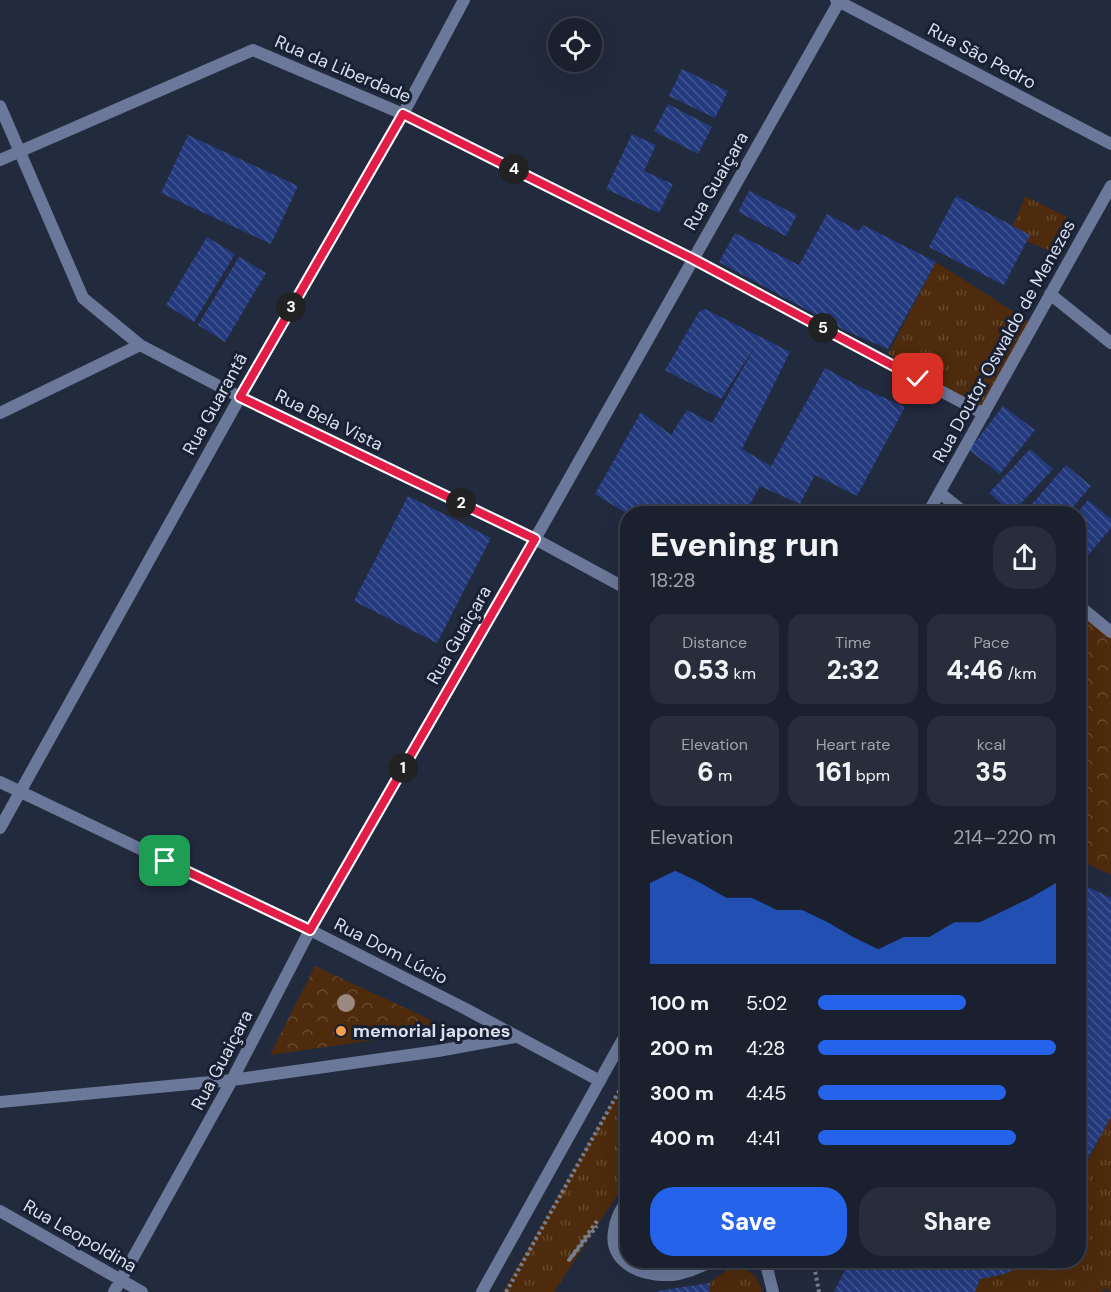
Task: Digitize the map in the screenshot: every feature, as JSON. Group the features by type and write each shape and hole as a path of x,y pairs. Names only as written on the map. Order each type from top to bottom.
{"street":[{"name":"Rua Guarantã","path":"0,828 240,397 403,114 464,0"},
{"name":"Rua São Pedro","path":"839,0 1111,144"},
{"name":"Rua Guaiçara","path":"118,1287 232,1080 310,930 535,539 839,0"},
{"name":"Rua da Liberdade","path":"0,160 253,50 403,114 693,259 984,414"},
{"name":"Rua Bela Vista","path":"0,106 82,298 140,345 240,397 535,539 620,585"},
{"name":"Rua Doutor Oswaldo de Menezes","path":"932,506 1111,186"},
{"path":"1050,294 1111,343"},
{"path":"0,413 140,345"},
{"path":"940,493 956,506"},
{"path":"1086,612 1111,632"},
{"name":"Rua Dom Lúcio","path":"0,782 310,930 600,1080"},
{"path":"0,1102 232,1080 438,1051 515,1037"},
{"path":"482,1292 620,1044"},
{"name":"Rua Leopoldina","path":"0,1211 118,1287 142,1292"},
{"path":"620,1215 612,1238 616,1252 620,1257"},
{"path":"633,1268 641,1272 662,1275 678,1274 693,1268"},
{"path":"767,1268 773,1292"}],"path":[{"path":"506,1292 620,1089"},
{"path":"814,1268 819,1292"}],"green space":[{"path":"1025,196 1067,217 1052,252 1010,234"},
{"path":"936,262 1033,324 984,414 918,379 922,371 888,354"},
{"path":"1086,616 1111,634 1111,875 1086,863"},
{"path":"315,966 444,1026 395,1037 270,1055"},
{"path":"620,1088 620,1191 554,1292 503,1292"},
{"path":"1111,1117 1111,1292 1106,1288 1102,1292 975,1292 980,1279 1011,1268 1086,1268 1086,1163"},
{"path":"729,1268 739,1268 752,1273 761,1286 762,1292 710,1292 709,1283"}],"building":[{"path":"682,69 728,91 715,118 669,96"},
{"path":"668,104 712,127 698,154 654,131"},
{"path":"632,134 656,145 644,171 673,184 659,213 606,189"},
{"path":"188,135 298,186 271,244 161,193"},
{"path":"749,191 797,215 786,236 738,212"},
{"path":"956,196 1030,235 1004,285 929,247"},
{"path":"827,214 859,231 863,225 936,262 888,349 844,330 719,262 735,233 799,265"},
{"path":"207,237 235,254 194,322 166,305"},
{"path":"239,257 266,273 225,342 198,325"},
{"path":"705,309 790,352 742,449 771,466 825,368 905,407 857,496 815,475 800,504 760,486 749,506 620,506 620,509 595,494 641,412 671,435 687,410 712,423 756,345 721,399 665,370 699,312"},
{"path":"1003,406 1035,430 1000,474 969,450"},
{"path":"1030,449 1053,469 1019,506 1004,506 989,493"},
{"path":"1066,465 1091,486 1074,506 1030,506"},
{"path":"408,496 491,538 437,643 354,601"},
{"path":"1088,500 1111,519 1111,528 1086,558 1086,506 1083,506"},
{"path":"1086,886 1111,898 1111,1117 1086,1162"},
{"path":"846,1268 1017,1268 1005,1274 980,1279 975,1292 834,1292"},
{"path":"709,1283 710,1292 658,1292 658,1291"}],"place":[{"name":"memorial japones","path":"341,1031"}],"route":[{"path":"165,861 310,930 535,539 240,397 403,114 693,259 918,379"}]}
